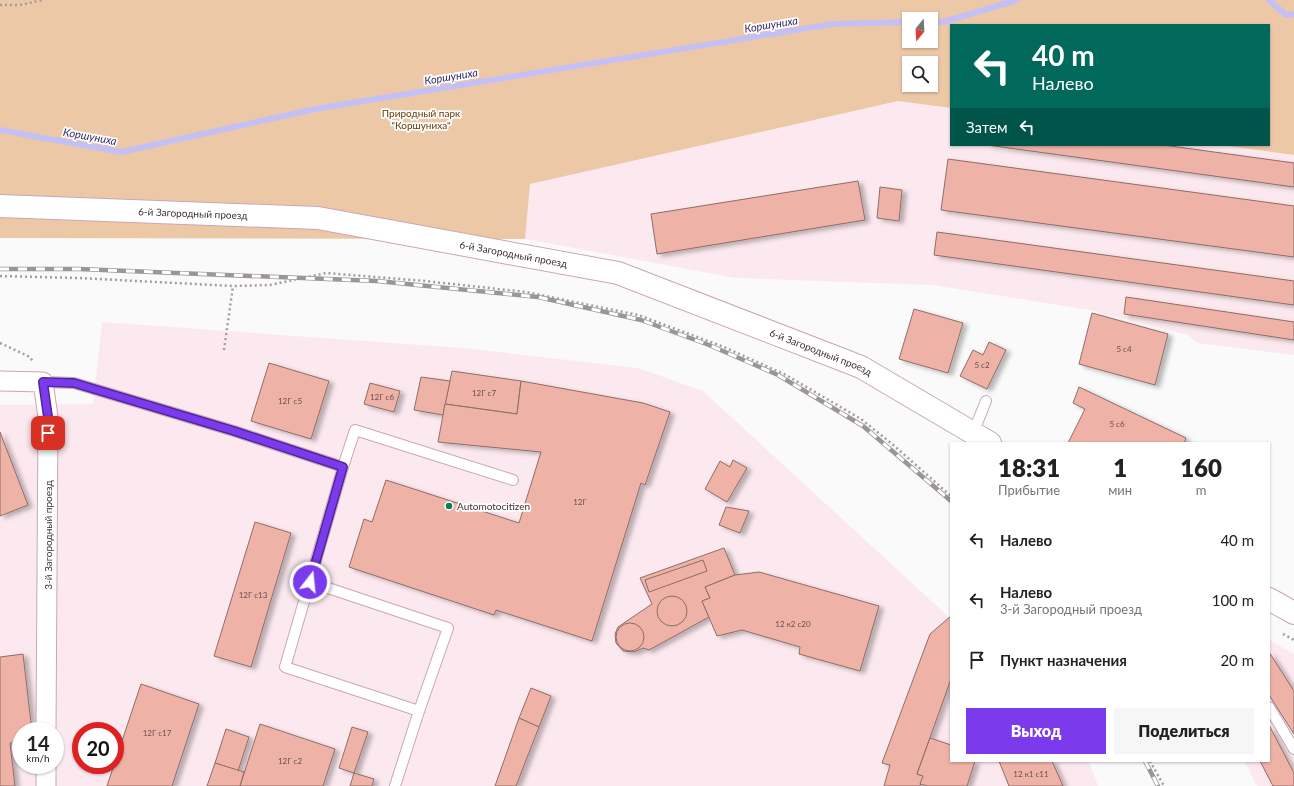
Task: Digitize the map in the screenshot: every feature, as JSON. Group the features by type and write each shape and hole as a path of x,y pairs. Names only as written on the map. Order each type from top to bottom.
{"street":[{"name":"6-й Загородный проезд","path":"0,206 318,218 618,273 861,368 981,438"},
{"path":"0,382 43,382"},
{"name":"3-й Загородный проезд","path":"43,382 48,417 46,722"},
{"path":"1270,600 1294,613"},
{"path":"46,774 46,786"}],"lane":[{"path":"43,382 74,383 234,431 343,467"},
{"path":"981,438 986,401"},
{"path":"419,711 285,667 355,430 513,480"},
{"path":"310,582 448,628 395,786"},
{"path":"1270,709 1294,749"}],"path":[{"path":"0,4 20,5 44,0"},
{"path":"0,276 78,278 233,286 270,285 326,273 425,281 526,292 638,315 724,347 786,374 860,419 891,443 950,495"},
{"path":"224,350 233,286"},
{"path":"1151,762 1164,786"}],"shaded area":[{"path":"898,101 950,108 950,146 1226,146 1294,155 1294,355 1198,343 1188,335 1090,310 932,285 736,278 525,239 529,184"},
{"path":"102,322 463,348 638,368 703,391 950,618 950,762 1089,762 1098,786 0,786 0,405 93,404"},
{"path":"1270,641 1294,654 1294,786 1257,786 1245,762 1270,762"}],"green space":[{"name":"Природный парк \"Коршуниха\"","path":"0,0 1294,0 1294,155 1226,146 1270,146 1270,24 950,24 950,108 898,101 530,184 525,239 0,238"}],"building":[{"path":"994,146 1170,146 1294,163 1294,187"},
{"path":"948,159 1294,206 1294,257 941,210"},
{"path":"858,181 865,220 657,254 651,214"},
{"path":"880,187 902,190 899,221 877,218"},
{"path":"937,232 1294,281 1294,305 934,255"},
{"path":"1126,297 1294,322 1294,340 1124,314"},
{"path":"914,309 963,323 948,373 899,359"},
{"path":"1092,313 1168,334 1155,385 1079,364"},
{"path":"989,342 1006,350 987,389 960,376 973,350 983,355"},
{"path":"269,363 329,381 311,439 251,421"},
{"path":"452,371 521,381 517,414 445,404"},
{"path":"421,377 450,381 443,415 414,410"},
{"path":"521,381 643,403 670,412 645,485 641,483 592,641 496,610 494,615 349,567 364,519 372,522 386,480 519,523 541,452 438,442 445,404 517,414"},
{"path":"370,383 400,391 394,412 364,404"},
{"path":"1079,387 1186,438 1184,442 1068,442 1085,409 1073,403"},
{"path":"0,432 28,505 0,516"},
{"path":"733,460 747,468 727,502 705,489 720,461 730,467"},
{"path":"726,507 749,511 740,533 719,525"},
{"path":"255,522 291,533 251,667 214,656"},
{"path":"724,548 735,575 705,587 710,598 702,601 709,617 649,650 643,648 634,652 623,651 616,643 615,634 618,627 652,604 640,578"},
{"path":"703,560 707,571 649,592 645,580"},
{"path":"759,572 879,606 860,671 799,654 800,647 742,630 717,636 702,601 710,598 705,587 735,575"},
{"path":"672,596 683,600 687,611 683,622 672,626 661,622 657,611 661,600"},
{"path":"950,617 950,682 917,774 923,776 920,786 884,786 890,765 882,763 930,634"},
{"path":"630,623 640,627 644,637 640,647 630,651 620,647 616,637 620,627"},
{"path":"23,654 31,722 12,722 12,743 10,743 12,774 14,774 15,786 0,786 0,657"},
{"path":"1270,654 1294,691 1294,734 1270,697"},
{"path":"141,684 199,704 172,786 107,786 111,774 124,774 124,735"},
{"path":"531,688 551,696 539,727 519,718"},
{"path":"519,718 539,727 516,786 495,786"},
{"path":"260,724 335,749 323,786 240,786"},
{"path":"352,727 368,732 354,773 339,768"},
{"path":"1270,727 1294,773 1294,786 1273,786 1261,762 1270,762"},
{"path":"226,729 249,737 238,771 215,763"},
{"path":"930,738 950,745 950,762 975,762 967,786 928,786 920,784 923,776 917,774"},
{"path":"999,762 1052,762 1063,786 1009,786"},
{"path":"215,763 244,772 240,786 207,786"},
{"path":"354,773 374,779 372,786 350,786"}],"waterway":[{"name":"Коршуниха","path":"938,22 943,22 1017,0"},
{"name":"Коршуниха","path":"1269,0 1286,15 1294,14"},
{"name":"Коршуниха","path":"0,130 121,152 315,109 832,24 902,22"}],"railway":[{"path":"0,269 79,269 377,281 538,297 641,320 709,345 778,375 863,426 950,500"},
{"path":"1146,762 1158,786"}],"place":[{"name":"Automotocitizen","path":"449,506"}],"route":[{"path":"48,433 48,417 43,382 74,383 234,431 343,467 310,582"}]}
